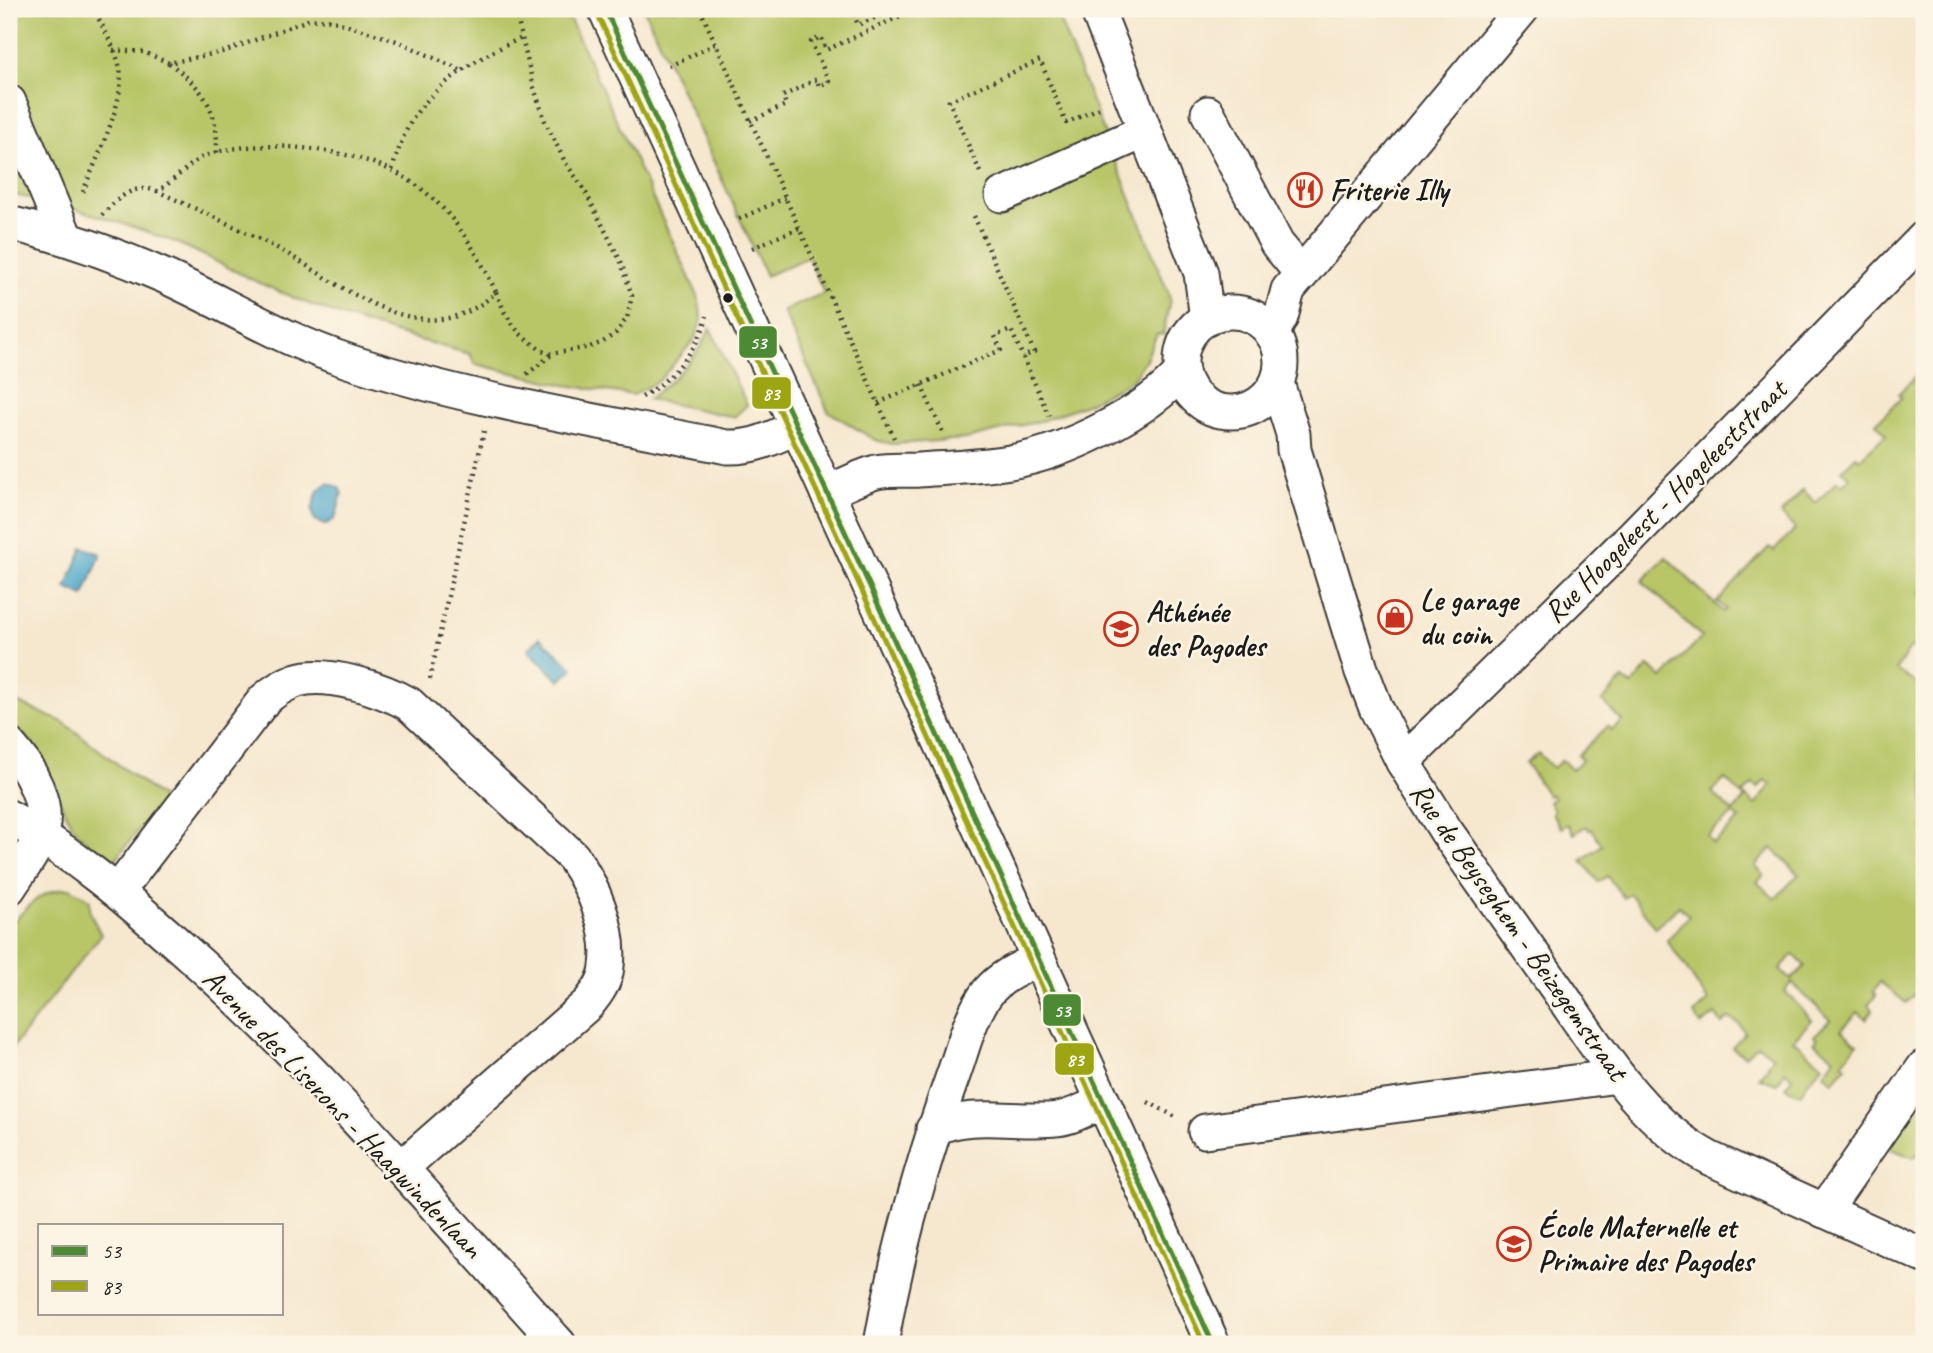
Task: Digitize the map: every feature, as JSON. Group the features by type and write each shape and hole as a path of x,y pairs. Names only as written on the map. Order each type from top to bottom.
{"street":[{"path":"605,9 1213,1344"},
{"name":"Rue de Beyseghem - Beizegemstraat","path":"1097,9 1201,273 1240,321 1279,349 1281,366 1277,383 1293,434 1293,450 1361,669 1403,762 1446,831 1618,1076 1661,1125 1683,1145 1924,1256"},
{"path":"1277,383 1271,393 1253,408 1240,412 1212,409 1201,402 1186,382 1182,370 1182,358 1189,336 1240,321 1281,317 1295,282 1522,9"},
{"path":"9,102 80,231"},
{"path":"1208,113 1278,244 1295,282"},
{"path":"1002,195 1145,131"},
{"path":"9,223 80,231 293,341 348,361 421,382 490,399 727,447 762,443 796,427"},
{"name":"Rue Hoogeleest - Hogeleeststraat","path":"1403,762 1623,547 1924,237"},
{"path":"827,492 878,472 971,467 1026,458 1065,446 1142,407 1182,370"},
{"path":"1142,407 1178,401 1201,402"},
{"name":"Rue de Beyseghem - Beizegemstraat","path":"1253,408 1293,450"},
{"path":"118,891 264,700 297,680 315,678 383,692 415,709 573,857 597,905 608,952 607,968 597,993 588,1004 401,1168"},
{"path":"9,745 24,762 38,792 43,816 41,835 9,888"},
{"name":"Avenue des Liserons - Haagwindenlaan","path":"9,817 41,835 118,891 266,1026 401,1168 559,1344"},
{"path":"881,1344 900,1250 933,1129 980,1004 996,983 1011,972 1037,960"},
{"path":"1824,1211 1924,1067"},
{"path":"1205,1131 1618,1076"},
{"path":"933,1129 953,1122 1055,1119 1074,1115 1102,1102"}],"path":[{"path":"79,204 119,94 119,66 94,9"},
{"path":"157,191 202,158 246,148 324,150 361,159 392,170 417,184 446,211 477,254 505,313 519,333 542,351 551,354 603,342 616,333 627,318 632,296 626,275 603,225 584,188 565,162 545,121 536,96 515,9"},
{"path":"699,9 898,448"},
{"path":"868,9 854,15 859,25 896,9"},
{"path":"750,121 786,105 783,96 817,79 819,86 829,81 811,42 821,37 826,50 913,9"},
{"path":"169,63 226,51 296,23 318,19 337,22 400,42 462,71"},
{"path":"392,170 415,115 425,102 483,57 522,38"},
{"path":"666,68 716,44"},
{"path":"113,50 136,50 151,54 169,63 200,89 209,104 217,134 217,153"},
{"path":"80,231 128,191 148,187 277,248 368,301 403,314 427,319 457,316 478,308 496,292"},
{"path":"735,221 785,198"},
{"path":"748,250 799,228"},
{"path":"633,402 665,380 693,348 702,333 708,311"},
{"path":"878,403 1000,350 995,336 1011,330 1023,357"},
{"path":"521,379 551,354"},
{"path":"921,385 948,445"},
{"path":"430,681 485,423"}],"green space":[{"path":"9,9 565,9 698,296 702,320 694,340 660,380 633,395 565,385 475,364 470,354 395,333 297,299 152,234 71,208 9,194"},
{"path":"644,9 1055,9 1170,299 1163,335 1157,334 1145,361 1132,380 1088,403 1044,420 966,439 892,444 875,440 828,411 783,311 824,293 808,257 766,276"},
{"path":"710,328 747,405 734,417 648,399 684,368 699,349"},
{"path":"1920,372 1924,377 1924,588 1920,593 1924,597 1924,635 1919,644 1924,647 1924,655 1911,647 1896,670 1919,685 1924,678 1924,997 1918,991 1906,1003 1880,982 1873,992 1876,996 1868,1005 1873,1010 1866,1019 1858,1012 1841,1030 1857,1044 1842,1063 1846,1066 1833,1082 1824,1074 1835,1058 1814,1042 1817,1039 1814,1036 1830,1020 1792,983 1785,991 1812,1020 1793,1040 1823,1065 1801,1094 1786,1088 1792,1077 1785,1071 1777,1084 1758,1077 1769,1066 1773,1057 1758,1045 1745,1056 1732,1047 1745,1033 1739,1024 1729,1018 1722,1024 1715,1014 1701,1025 1694,1014 1708,1001 1667,940 1689,916 1679,906 1656,928 1630,894 1624,898 1607,876 1598,882 1582,860 1602,845 1592,829 1589,830 1586,826 1574,834 1568,824 1561,828 1549,802 1554,798 1551,794 1548,796 1526,763 1538,753 1553,768 1562,760 1572,770 1582,760 1578,755 1608,726 1612,730 1622,721 1602,701 1623,679 1632,685 1649,666 1662,678 1702,637 1642,581 1666,557 1723,612 1726,609 1717,602 1769,547 1774,551 1795,529 1781,514 1803,490 1816,503 1837,481 1842,485 1850,477 1842,470 1856,456 1860,459 1886,434 1876,423 1902,397 1898,394","holes":["1725,779 1745,798 1733,812 1712,792","1765,780 1771,785 1755,805 1743,794 1753,784 1758,788","1733,814 1740,819 1713,844 1707,836","1772,848 1799,874 1775,899 1757,882 1764,875 1755,866","1793,954 1805,966 1791,980 1780,969"]},
{"path":"9,699 63,722 163,799 115,860 87,842 69,820 45,762 25,735 9,723"},
{"path":"70,888 90,900 90,913 101,935 9,1052 9,926 42,896"},
{"path":"1924,1081 1924,1157 1916,1154 1914,1158 1886,1147"}],"water":[{"path":"328,483 339,487 342,494 335,519 324,525 314,519 312,510 318,490"},
{"path":"83,547 101,554 84,596 66,588"},
{"path":"540,637 573,668 560,681 528,650"}],"transit line":[{"name":"53","path":"605,9 1213,1344"},
{"name":"83","path":"597,13 1204,1344"}],"place":[{"name":"Friterie Illy","path":"1305,190"},
{"name":"Le garage du coin","path":"1395,617"},
{"name":"Athénée des Pagodes","path":"1121,629"},
{"name":"École Maternelle et Primaire des Pagodes","path":"1514,1244"}]}
